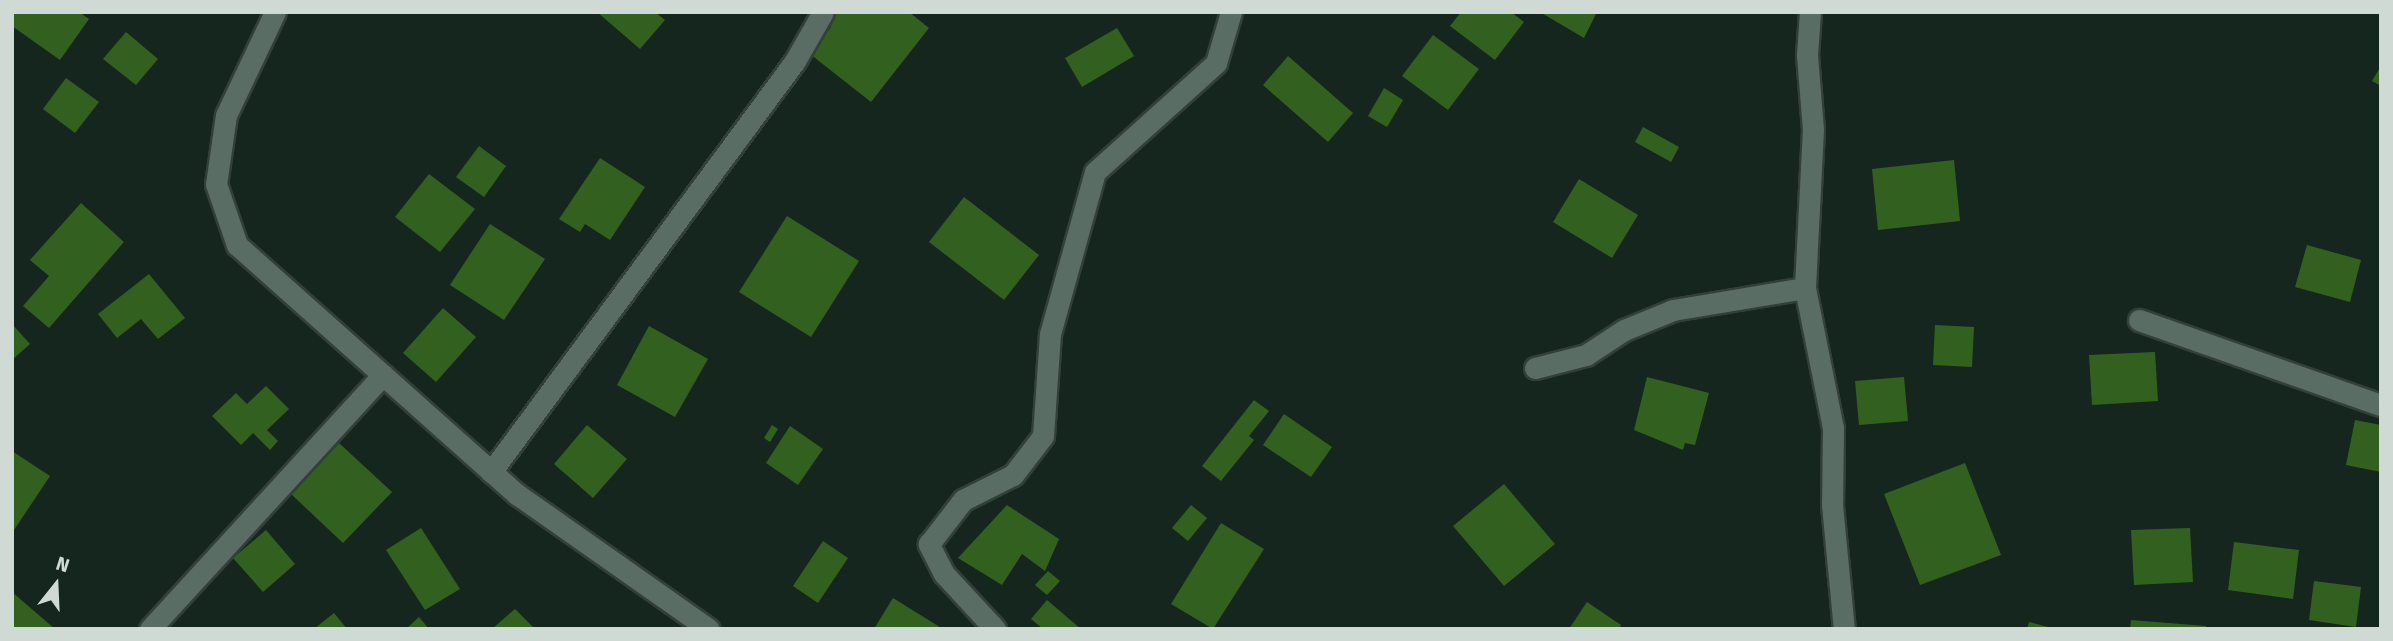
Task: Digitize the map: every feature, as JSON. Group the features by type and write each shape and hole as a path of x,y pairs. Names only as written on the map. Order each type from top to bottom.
{"street":[{"path":"275,12 226,115 216,184 237,245 491,472 709,629"},
{"path":"491,472 795,61 823,12"},
{"path":"995,629 944,574 929,544 963,500 1013,475 1044,436 1050,334 1095,172 1216,63 1231,12"},
{"path":"1810,12 1807,55 1813,129 1805,288 1833,428 1832,505 1844,629"},
{"path":"1535,368 1586,355 1624,330 1673,310 1805,288"},
{"path":"2139,320 2381,405"},
{"path":"150,629 383,375"}],"building":[{"path":"12,12 79,12 89,19 60,60 12,26"},
{"path":"597,12 655,12 665,20 640,49"},
{"path":"825,12 909,12 929,28 871,102 810,54 831,27 820,19"},
{"path":"1461,12 1511,12 1524,22 1495,60 1450,26"},
{"path":"1540,12 1597,12 1584,38"},
{"path":"1117,28 1134,56 1082,87 1065,58"},
{"path":"126,32 158,59 136,85 103,59"},
{"path":"1433,35 1479,69 1448,110 1402,76"},
{"path":"1288,56 1353,113 1328,142 1263,85"},
{"path":"2381,66 2381,86 2372,81"},
{"path":"66,78 99,102 75,133 43,109"},
{"path":"1384,88 1403,100 1387,127 1368,116"},
{"path":"1643,127 1679,147 1671,162 1635,142"},
{"path":"479,146 506,166 484,197 456,177"},
{"path":"600,158 645,187 610,240 585,224 580,232 559,219"},
{"path":"1954,160 1960,221 1878,230 1872,169"},
{"path":"429,174 475,209 440,252 395,217"},
{"path":"1579,179 1638,215 1612,258 1553,222"},
{"path":"964,197 1039,255 1004,300 929,242"},
{"path":"81,203 124,242 49,328 23,306 49,276 30,260"},
{"path":"787,216 859,261 811,337 739,292"},
{"path":"490,224 545,259 504,320 450,285"},
{"path":"2307,245 2361,260 2350,302 2295,287"},
{"path":"149,274 185,318 158,339 141,319 117,338 98,314"},
{"path":"443,308 476,337 436,382 403,353"},
{"path":"12,324 30,344 12,360"},
{"path":"1935,325 1974,327 1972,367 1933,365"},
{"path":"649,326 708,359 675,417 617,385"},
{"path":"2155,352 2158,401 2092,405 2089,355"},
{"path":"1647,377 1709,393 1695,445 1685,443 1683,450 1634,430"},
{"path":"1904,377 1908,421 1859,425 1855,381"},
{"path":"266,386 289,409 267,430 278,441 270,450 253,433 241,445 212,416 236,393 247,404"},
{"path":"1254,400 1269,411 1249,436 1254,440 1221,481 1202,466"},
{"path":"1284,414 1332,447 1311,477 1263,445"},
{"path":"2355,420 2381,425 2381,472 2346,465"},
{"path":"587,425 627,459 593,498 554,464"},
{"path":"772,425 778,429 770,442 764,438"},
{"path":"790,426 823,449 798,485 766,463"},
{"path":"339,443 392,492 343,543 291,494"},
{"path":"12,451 50,476 12,533"},
{"path":"1965,463 2001,555 1920,585 1884,494"},
{"path":"1504,484 1555,544 1504,586 1453,526"},
{"path":"1007,505 1059,539 1045,571 1022,554 1002,585 958,558"},
{"path":"1191,505 1207,518 1188,541 1172,528"},
{"path":"1221,523 1264,549 1213,629 1171,604"},
{"path":"421,528 460,589 425,610 386,550"},
{"path":"2190,528 2193,582 2134,585 2131,530"},
{"path":"266,530 295,564 263,592 233,558"},
{"path":"823,541 848,558 818,603 793,586"},
{"path":"2234,542 2299,550 2293,599 2228,590"},
{"path":"1048,571 1060,581 1047,595 1035,585"},
{"path":"2314,581 2361,587 2356,627 2309,620"},
{"path":"12,592 55,629 12,629"},
{"path":"893,598 943,629 874,629"},
{"path":"1047,600 1081,629 1043,629 1031,619"},
{"path":"1587,602 1621,625 1619,629 1569,629"},
{"path":"515,609 535,629 492,629"},
{"path":"334,613 347,629 314,629"},
{"path":"419,617 429,629 406,629"},
{"path":"2131,620 2206,626 2206,629 2130,629"},
{"path":"2029,622 2052,628 2052,629 2027,629"}]}
